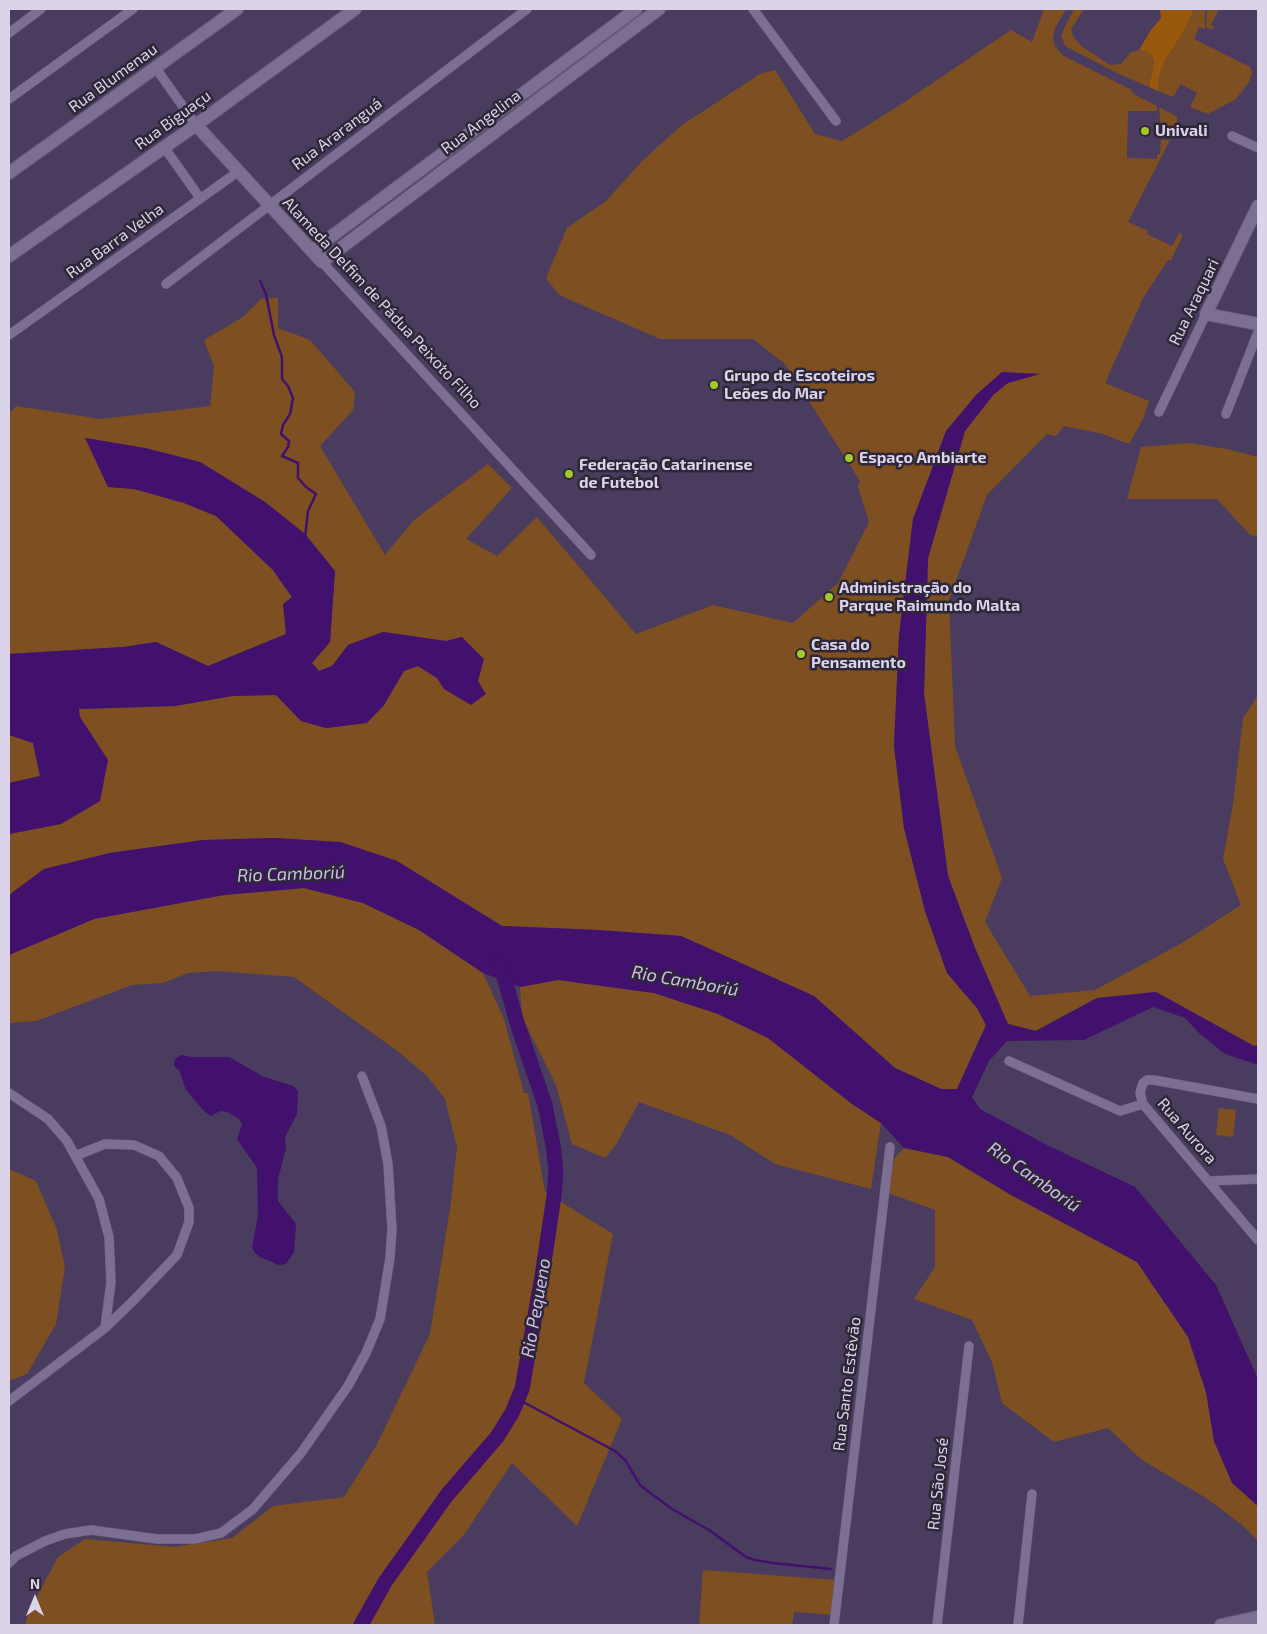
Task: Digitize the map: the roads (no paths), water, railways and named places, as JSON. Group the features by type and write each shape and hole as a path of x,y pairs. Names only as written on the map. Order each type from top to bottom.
{"street":[{"path":"9,33 41,9"},
{"path":"9,99 134,9"},
{"name":"Rua Blumenau","path":"9,173 237,9"},
{"name":"Rua Biguaçu","path":"9,256 355,9"},
{"name":"Rua Araranguá","path":"166,284 527,9"},
{"name":"Rua Angelina","path":"312,251 636,9"},
{"name":"Rua Angelina","path":"322,262 659,9"},
{"path":"753,9 836,120"},
{"path":"608,30 616,41"},
{"name":"Alameda Delfim de Pádua Peixoto Filho","path":"156,67 196,124 591,556"},
{"path":"1232,136 1258,148"},
{"path":"164,147 200,198"},
{"name":"Rua Barra Velha","path":"9,335 238,171"},
{"name":"Rua Araquari","path":"1159,412 1258,206"},
{"path":"1206,314 1258,324"},
{"path":"1226,414 1258,332"},
{"path":"1009,1061 1120,1111 1143,1104"},
{"path":"9,1562 16,1556 65,1534 91,1530 157,1539 195,1539 221,1533 253,1510 301,1453 348,1386 366,1353 380,1319 392,1229 388,1164 381,1126 362,1076"},
{"name":"Rua Aurora","path":"1258,1099 1154,1080 1148,1080 1140,1088 1143,1104 1258,1240"},
{"path":"9,1093 48,1119 67,1141 99,1199 109,1237 111,1282 105,1328"},
{"path":"9,1402 105,1328 134,1302 178,1255 189,1222 189,1208 178,1178 159,1156 134,1146 105,1144 75,1156"},
{"name":"Rua Santo Estêvão","path":"834,1625 890,1147"},
{"path":"1210,1181 1258,1179"},
{"name":"Rua São José","path":"938,1625 969,1346"},
{"path":"1018,1625 1032,1494"},
{"path":"1221,1625 1258,1618"}],"water":[{"name":"Rio Camboriú","path":"1002,372 1040,374 1001,385 965,431 928,558 924,693 948,876 975,948 1008,1024 1036,1031 1097,998 1156,992 1254,1046 1258,1045 1258,1065 1225,1054 1199,1033 1185,1018 1153,1007 1084,1040 1007,1041 989,1061 972,1097 980,1109 1047,1145 1135,1187 1216,1285 1258,1379 1258,1506 1232,1483 1214,1441 1206,1392 1188,1337 1137,1262 1011,1195 948,1157 904,1148 881,1123 852,1104 768,1038 718,1014 654,993 558,980 520,987 483,973 419,930 363,903 304,888 224,895 94,919 9,955 9,895 44,869 110,853 203,840 274,838 340,842 397,861 502,926 681,936 814,996 895,1068 941,1089 957,1089 986,1025 977,1008 947,973 925,911 904,828 894,746 899,635 913,519 946,431 976,395"},
{"path":"85,438 145,448 200,462 265,502 305,534 335,571 330,642 312,663 319,671 332,666 348,645 383,632 446,641 462,637 484,659 478,681 486,694 471,705 444,689 437,678 418,666 404,671 384,705 367,723 326,728 301,721 276,695 232,696 175,706 79,709 80,717 108,760 100,801 61,824 9,834 9,783 40,776 33,743 9,735 9,654 123,647 156,642 208,666 286,634 283,604 292,597 273,570 216,516 184,503 134,489 108,487"},
{"path":"181,1055 192,1057 229,1057 264,1077 293,1086 298,1091 297,1114 285,1137 286,1148 278,1179 278,1201 296,1224 294,1252 286,1264 279,1265 260,1257 252,1247 258,1216 257,1168 237,1139 242,1125 239,1119 227,1112 220,1111 211,1116 204,1111 186,1090 179,1070 174,1066 175,1059"}],"waterway":[{"path":"260,281 266,294 274,335 282,357 282,379 288,386 293,398 290,414 283,425 281,434 289,441 288,447 282,456 298,463 298,478 316,494 308,511 305,538"},
{"path":"995,392 1007,382"},
{"name":"Rio Pequeno","path":"361,1625 385,1582 447,1495 497,1437 512,1413 522,1389 542,1276 556,1172 545,1105 518,1026 504,977 496,962"},
{"path":"518,1397 525,1403 615,1451 625,1460 640,1485 672,1509 709,1530 746,1557 773,1563 831,1569"}],"place":[{"name":"Univali","path":"1145,131"},
{"name":"Grupo de Escoteiros Leões do Mar","path":"714,385"},
{"name":"Espaço Ambiarte","path":"849,458"},
{"name":"Federação Catarinense de Futebol","path":"569,474"},
{"name":"Administração do Parque Raimundo Malta","path":"829,597"},
{"name":"Casa do Pensamento","path":"801,654"}]}
